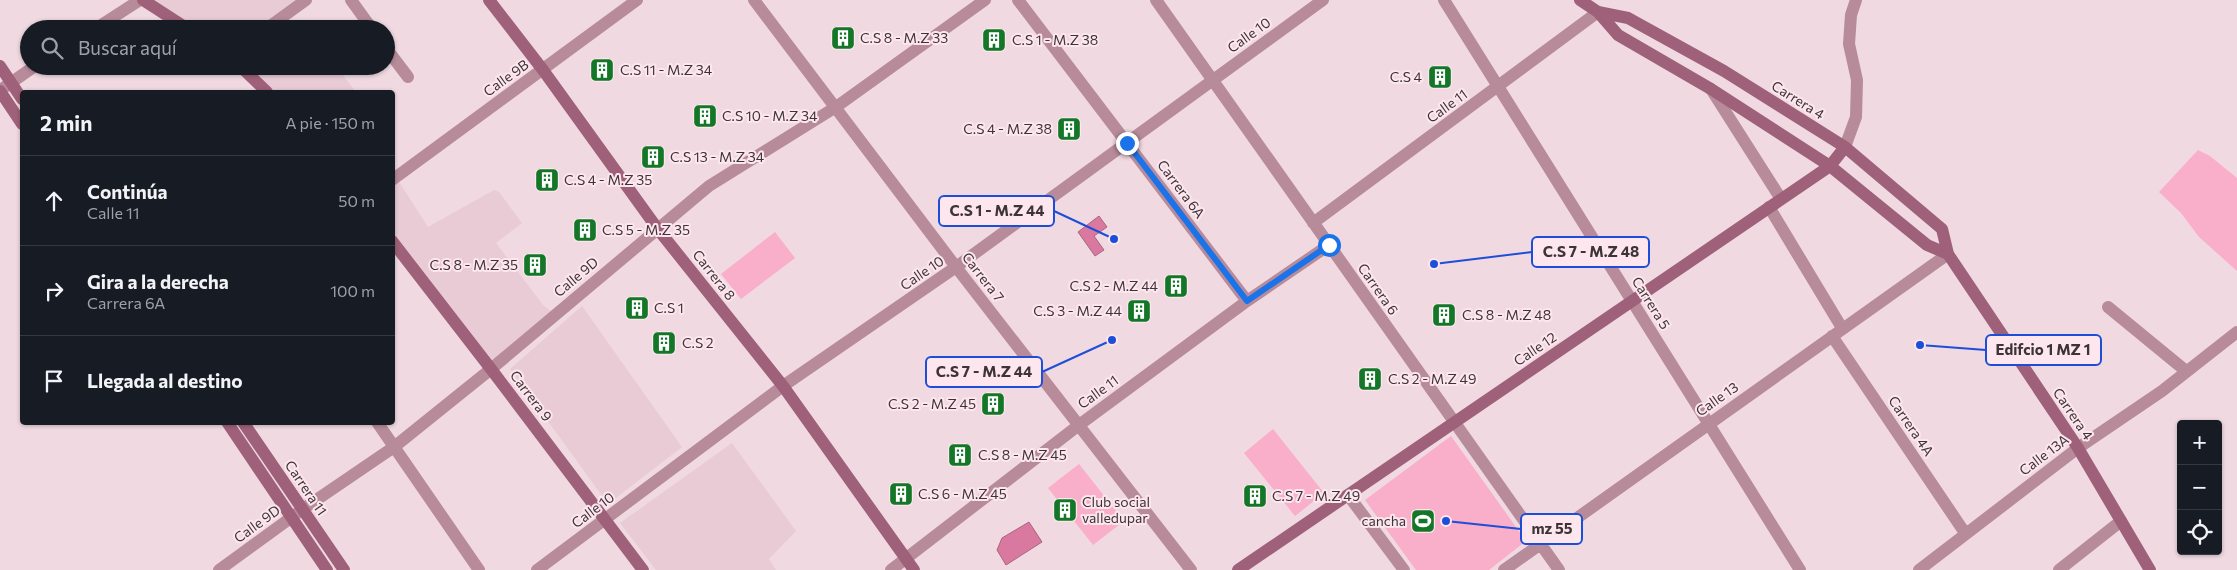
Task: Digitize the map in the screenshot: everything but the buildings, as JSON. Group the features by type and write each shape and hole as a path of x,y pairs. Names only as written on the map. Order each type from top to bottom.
{"street":[{"path":"109,20 142,0 174,20"},
{"path":"278,20 306,0"},
{"path":"351,0 365,20"},
{"name":"Carrera 8","path":"489,0 543,70 657,228 782,386 914,570"},
{"name":"Calle 9B","path":"395,178 637,0"},
{"name":"Carrera 7","path":"754,0 956,267 1191,570"},
{"name":"Calle 9D","path":"219,570 303,509 394,447 492,368 709,186 836,107 985,0"},
{"name":"Carrera 6A","path":"1018,0 1247,301"},
{"name":"Carrera 6","path":"1156,0 1559,570"},
{"name":"Calle 10","path":"537,570 782,386 956,267 1323,0"},
{"name":"Carrera 5","path":"1444,0 1800,570"},
{"name":"Carrera 4","path":"1580,0 1598,12 1618,35 1710,89 1830,166 1926,245 1948,254"},
{"path":"1844,147 1856,118 1857,80 1849,44 1851,15 1856,0"},
{"name":"Calle 11","path":"1313,223 1598,12"},
{"name":"Carrera 4","path":"1598,12 1628,18 1724,71 1844,147 1942,228 1948,254 2078,448 2150,570"},
{"path":"395,60 408,77"},
{"path":"0,66 20,96"},
{"path":"20,121 0,90 21,75"},
{"path":"249,75 265,90"},
{"path":"1710,89 1781,199"},
{"name":"Calle 12","path":"1238,570 1830,166 1844,147"},
{"path":"1769,208 1842,328"},
{"name":"Carrera 9","path":"395,245 492,368 643,570"},
{"name":"Calle 11","path":"891,570 1079,425 1247,301 1329,245"},
{"name":"Calle 13","path":"1504,570 1948,254"},
{"path":"2108,307 2186,371"},
{"name":"Calle 13A","path":"1918,570 2078,448 2162,391 2237,332"},
{"name":"Carrera 4A","path":"1832,336 1965,534"},
{"name":"Carrera 11","path":"229,425 327,570"},
{"name":"Carrera 11","path":"245,425 344,570"},
{"path":"379,425 479,570"},
{"path":"1348,495 1404,570"},
{"path":"2059,570 2120,521"}],"shaded area":[{"path":"143,0 306,0 285,15 289,20 174,20"},
{"path":"252,75 343,75 354,90 269,90"},
{"path":"2198,150 2210,156 2237,178 2237,271 2199,237 2181,213 2159,192"},
{"path":"395,176 428,227 494,190 499,192 522,223 496,243 543,305 555,314 491,369 395,244"},
{"path":"1099,216 1107,227 1094,236 1104,250 1095,256 1078,232"},
{"path":"775,232 795,258 741,299 721,274"},
{"path":"582,306 682,447 608,504 510,369"},
{"path":"1273,429 1324,493 1295,516 1244,453"},
{"path":"1451,436 1526,541 1489,570 1416,570 1365,500"},
{"path":"732,443 796,531 769,559 776,570 656,570 620,523"},
{"path":"1079,464 1124,521 1093,545 1048,488"},
{"path":"1029,522 1042,542 1006,565 997,550 1002,538"}],"place":[{"name":"C.S 8 - M.Z 33","path":"843,38"},
{"name":"C.S 1 - M.Z 38","path":"994,40"},
{"name":"C.S 11 - M.Z 34","path":"602,70"},
{"name":"C.S 4","path":"1440,77"},
{"name":"C.S 10 - M.Z 34","path":"705,116"},
{"name":"C.S 4 - M.Z 38","path":"1069,129"},
{"name":"C.S 13 - M.Z 34","path":"653,157"},
{"name":"C.S 4 - M.Z 35","path":"547,180"},
{"name":"C.S 5 - M.Z 35","path":"585,230"},
{"name":"C.S 1 - M.Z 44","path":"1114,239"},
{"name":"C.S 7 - M.Z 48","path":"1434,264"},
{"name":"C.S 8 - M.Z 35","path":"535,265"},
{"name":"C.S 2 - M.Z 44","path":"1176,286"},
{"name":"C.S 1","path":"637,308"},
{"name":"C.S 3 - M.Z 44","path":"1139,311"},
{"name":"C.S 8 - M.Z 48","path":"1444,315"},
{"name":"C.S 7 - M.Z 44","path":"1112,340"},
{"name":"C.S 2","path":"664,343"},
{"name":"Edifcio 1 MZ 1","path":"1920,345"},
{"name":"C.S 2 - M.Z 49","path":"1370,379"},
{"name":"C.S 2 - M.Z 45","path":"993,404"},
{"name":"C.S 8 - M.Z 45","path":"960,455"},
{"name":"C.S 6 - M.Z 45","path":"901,494"},
{"name":"C.S 7 - M.Z 49","path":"1255,496"},
{"name":"Club social valledupar","path":"1065,510"},
{"name":"cancha","path":"1423,521"},
{"name":"mz 55","path":"1446,521"}],"route":[{"path":"1127,143 1247,301 1329,245"}]}
